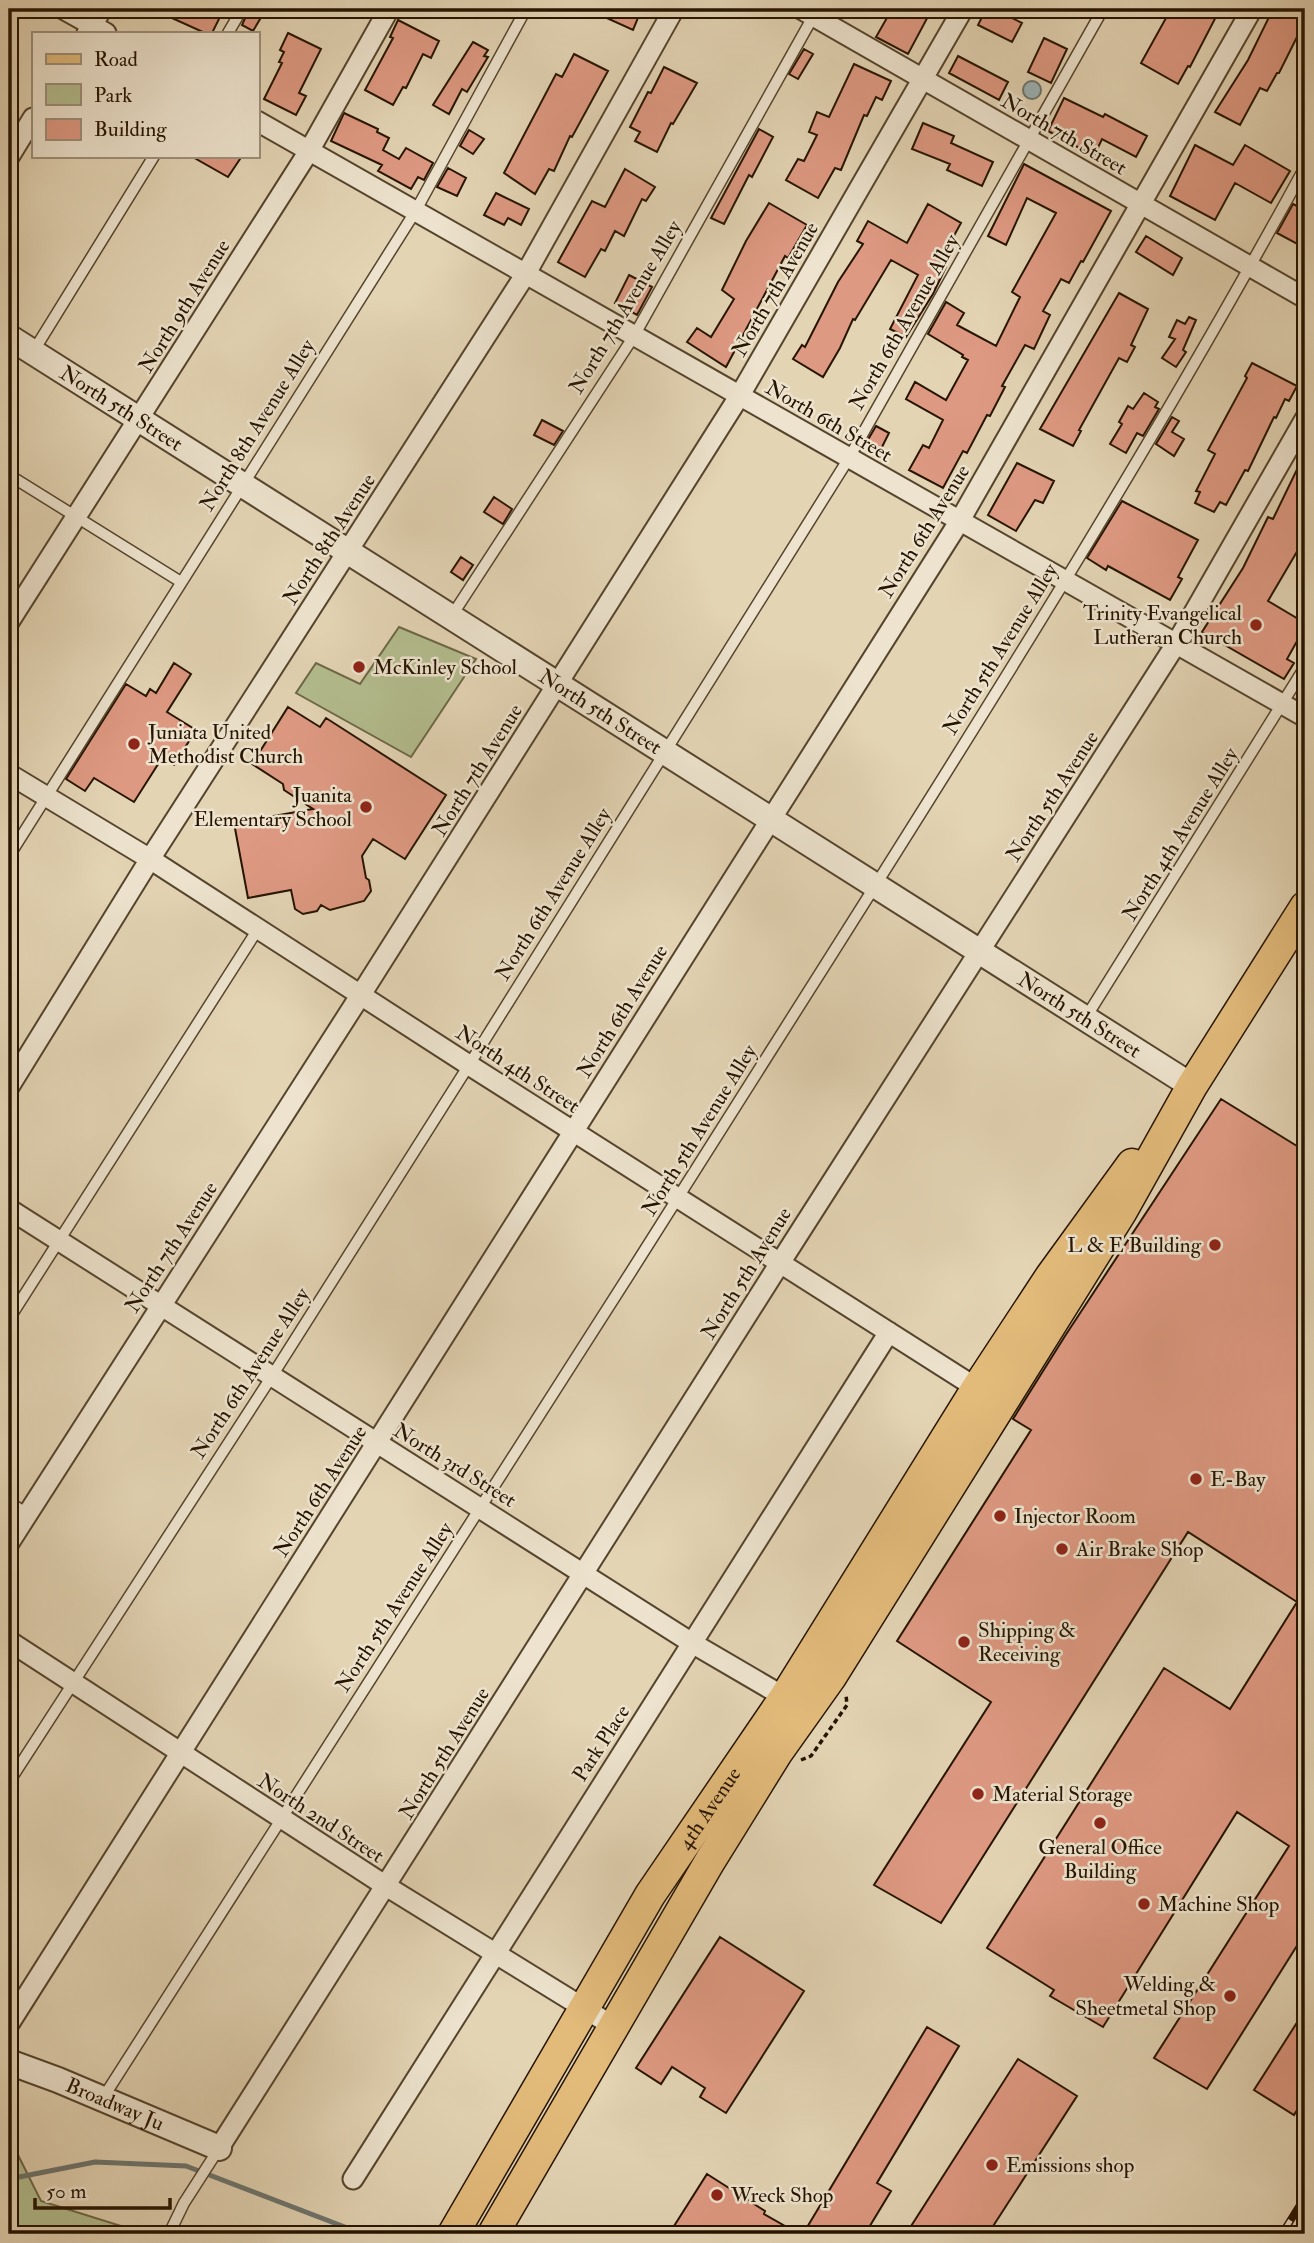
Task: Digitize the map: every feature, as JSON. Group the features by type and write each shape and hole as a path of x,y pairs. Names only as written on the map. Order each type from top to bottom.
{"main road":[{"path":"1192,1086 1305,907"},
{"name":"4th Avenue","path":"453,2234 650,1895 796,1704 977,1388 1081,1232 1192,1086"},
{"name":"4th Avenue","path":"493,2234 613,2026 777,1753 796,1704 831,1677 1122,1211 1192,1086"}],"street":[{"path":"63,9 97,25"},
{"name":"North 9th Avenue","path":"9,622 309,151 389,9"},
{"name":"North 8th Avenue","path":"9,1087 150,859 526,275 674,9"},
{"name":"North 7th Avenue","path":"9,1543 740,396 963,9"},
{"name":"North 6th Avenue","path":"9,2024 378,1443 768,819 959,522 1252,9"},
{"name":"North 7th Street","path":"811,11 923,79 1305,298"},
{"path":"9,157 32,120"},
{"name":"North 6th Street","path":"259,122 1305,717"},
{"name":"North 5th Street","path":"9,337 1192,1086"},
{"name":"North 5th Avenue","path":"216,2154 1176,644 1305,419"},
{"name":"North 4th Street","path":"9,774 150,859 360,996 1002,1404"},
{"name":"North 3rd Street","path":"9,1209 692,1643 796,1704"},
{"name":"Park Place","path":"353,2179 889,1332"},
{"name":"North 2nd Street","path":"9,1642 386,1886 613,2026"},
{"name":"Broadway Ju","path":"9,2062 102,2099 216,2154"}],"lane":[{"path":"229,32 242,9"},
{"name":"North 8th Avenue Alley","path":"9,856 415,212 526,9"},
{"name":"North 6th Avenue Alley","path":"9,1783 272,1376 849,458 1103,9"},
{"name":"North 7th Avenue Alley","path":"451,617 634,336 811,11"},
{"path":"33,352 153,158"},
{"name":"North 5th Avenue Alley","path":"102,2099 678,1198 1065,582 1251,267 1305,167"},
{"path":"9,475 181,582"},
{"name":"North 4th Avenue Alley","path":"1085,1020 1284,705 1305,667"},
{"path":"9,1319 258,929"},
{"path":"9,1502 27,1514"},
{"path":"169,2234 184,2203 216,2154"}],"green space":[{"path":"399,627 476,659 411,757 296,693 316,663 360,684"},
{"path":"14,2147 41,2201 137,2231 137,2234 9,2234 9,2150"}],"water":[{"path":"1028,81 1036,81 1041,90 1039,97 1028,99 1023,94 1023,86"}],"building":[{"path":"152,9 203,9 220,17 212,32 203,32"},
{"path":"249,9 266,9 253,31 242,25"},
{"path":"587,9 632,9 640,13 633,30"},
{"path":"892,9 932,9 908,54 876,37"},
{"path":"986,9 994,9 1022,23 1012,42 978,25"},
{"path":"1171,9 1220,9 1190,67 1188,66 1178,84 1141,63"},
{"path":"1273,9 1305,9 1305,21 1279,73 1267,91 1260,88 1240,125 1215,112 1248,60"},
{"path":"398,20 439,41 431,58 423,54 406,88 403,87 393,105 365,90 393,38 390,37"},
{"path":"288,33 321,49 299,93 306,96 296,115 264,99 282,63 279,62 284,52 280,50"},
{"path":"1044,38 1067,49 1051,83 1028,72"},
{"path":"473,42 488,50 484,56 488,57 467,92 462,89 449,114 433,105"},
{"path":"804,49 813,54 798,79 789,74"},
{"path":"574,54 608,71 572,137 570,136 554,171 549,169 535,194 504,173 556,74 562,77"},
{"path":"958,56 1008,82 999,100 949,73"},
{"path":"854,64 891,81 882,100 876,97 867,116 864,115 841,170 835,168 818,198 786,180 798,159 804,161 817,135 809,132 817,112 829,117"},
{"path":"664,67 697,83 673,124 671,123 657,152 635,141 640,132 630,127"},
{"path":"1064,98 1103,117 1105,114 1147,136 1136,157 1102,139 1094,156 1048,131"},
{"path":"344,113 378,129 377,132 389,138 383,150 399,159 406,148 433,163 424,180 418,177 411,189 378,171 382,165 331,141"},
{"path":"923,123 954,136 951,143 993,162 982,186 947,170 950,164 912,149"},
{"path":"759,129 773,137 752,177 749,175 724,224 711,218"},
{"path":"469,130 484,139 473,154 460,146"},
{"path":"1195,145 1233,165 1245,145 1290,171 1271,203 1235,183 1215,220 1170,196"},
{"path":"195,158 241,158 228,177"},
{"path":"1024,164 1111,211 1069,283 1061,279 1043,311 1050,315 1034,349 1025,345 1002,386 1005,387 990,416 987,415 967,453 963,451 943,488 909,470 923,445 929,448 943,420 906,399 915,382 946,400 968,360 928,334 946,302 964,313 957,325 996,346 1020,297 1012,292 1056,213 1027,198 1006,245 988,236"},
{"path":"448,168 466,178 457,196 437,187"},
{"path":"625,169 655,187 646,201 642,199 624,236 615,231 605,251 601,249 585,277 558,262 592,201 605,207"},
{"path":"496,193 529,209 521,225 508,218 504,225 484,215"},
{"path":"769,203 807,225 788,258 785,256 726,367 687,342 697,328 711,337 734,299 722,290 746,241"},
{"path":"928,204 961,223 939,263 946,267 933,294 906,337 890,329 918,275 891,260 855,320 853,319 823,377 793,359 802,345 805,347 838,282 863,244 857,241 868,221 907,243"},
{"path":"1293,204 1305,210 1305,238 1301,246 1277,233"},
{"path":"1146,236 1182,258 1173,275 1136,252"},
{"path":"629,275 652,287 637,315 615,303"},
{"path":"1119,293 1148,309 1131,345 1135,347 1127,362 1119,358 1073,446 1040,429"},
{"path":"1189,317 1196,320 1183,350 1186,352 1176,367 1162,358 1175,339 1169,337 1177,320 1185,324"},
{"path":"1252,363 1297,386 1289,401 1285,399 1276,418 1274,417 1248,471 1245,470 1226,505 1220,502 1214,512 1195,503 1200,492 1196,491 1215,454 1208,450 1247,378 1245,376"},
{"path":"1144,393 1158,402 1155,407 1159,409 1143,436 1137,433 1126,453 1110,444 1122,424 1119,422 1128,406 1133,409"},
{"path":"1172,417 1179,421 1172,432 1184,439 1174,456 1156,444"},
{"path":"542,420 563,431 554,445 534,435"},
{"path":"876,426 889,433 880,451 866,443"},
{"name":"Trinity Evangelical Lutheran Church","path":"1305,453 1305,538 1268,601 1305,623 1287,659 1294,663 1284,679 1202,632 1243,568 1268,517 1273,519"},
{"path":"1017,463 1054,481 1043,503 1035,500 1016,531 988,515"},
{"path":"494,497 512,509 503,524 484,512"},
{"path":"1122,501 1198,540 1178,577 1182,579 1170,600 1108,566 1106,570 1087,558"},
{"path":"461,557 473,565 463,580 451,572"},
{"name":"Juniata United Methodist Church","path":"174,663 191,674 167,712 196,730 174,765 162,758 134,802 94,778 85,791 66,779 126,684 146,696 150,689 156,693"},
{"name":"Juanita Elementary School","path":"288,707 320,727 326,718 446,795 405,859 373,839 362,856 371,891 364,901 330,910 321,905 317,911 303,914 295,909 291,890 248,898 234,823 313,809 284,790 283,784 252,764"},
{"path":"1221,1099 1305,1151 1305,1933 1207,2089 1154,2058 1289,1846 1237,1812 1103,2027 1050,1996 1054,1990 987,1948 1164,1668 1230,1709 1297,1602 1188,1532 941,1923 874,1885 991,1702 897,1641 1031,1430 1013,1419"},
{"path":"720,1937 804,1991 726,2113 700,2097 705,2088 672,2067 661,2084 636,2068"},
{"path":"1305,2010 1305,2097 1294,2115 1254,2090"},
{"path":"927,2027 959,2046 877,2183 891,2191 865,2234 803,2234"},
{"name":"Emissions shop","path":"1018,2059 1077,2096 988,2234 906,2234"},
{"name":"Wreck Shop","path":"707,2174 765,2211 764,2214 799,2234 669,2234"}],"waterway":[{"path":"9,2179 95,2162 186,2166 363,2234"}],"railway":[{"path":"1282,2234 1305,2197"},
{"path":"1298,2234 1305,2222"}],"place":[{"name":"Trinity Evangelical Lutheran Church","path":"1256,625"},
{"name":"McKinley School","path":"359,667"},
{"name":"Juniata United Methodist Church","path":"134,744"},
{"name":"Juanita Elementary School","path":"366,807"},
{"name":"L & E Building","path":"1215,1245"},
{"name":"E-Bay","path":"1196,1479"},
{"name":"Injector Room","path":"1000,1516"},
{"name":"Air Brake Shop","path":"1062,1549"},
{"name":"Shipping & Receiving","path":"964,1642"},
{"name":"Material Storage","path":"978,1794"},
{"name":"General Office Building","path":"1100,1823"},
{"name":"Machine Shop","path":"1144,1904"},
{"name":"Welding & Sheetmetal Shop","path":"1230,1996"},
{"name":"Emissions shop","path":"992,2165"},
{"name":"Wreck Shop","path":"717,2195"}]}
